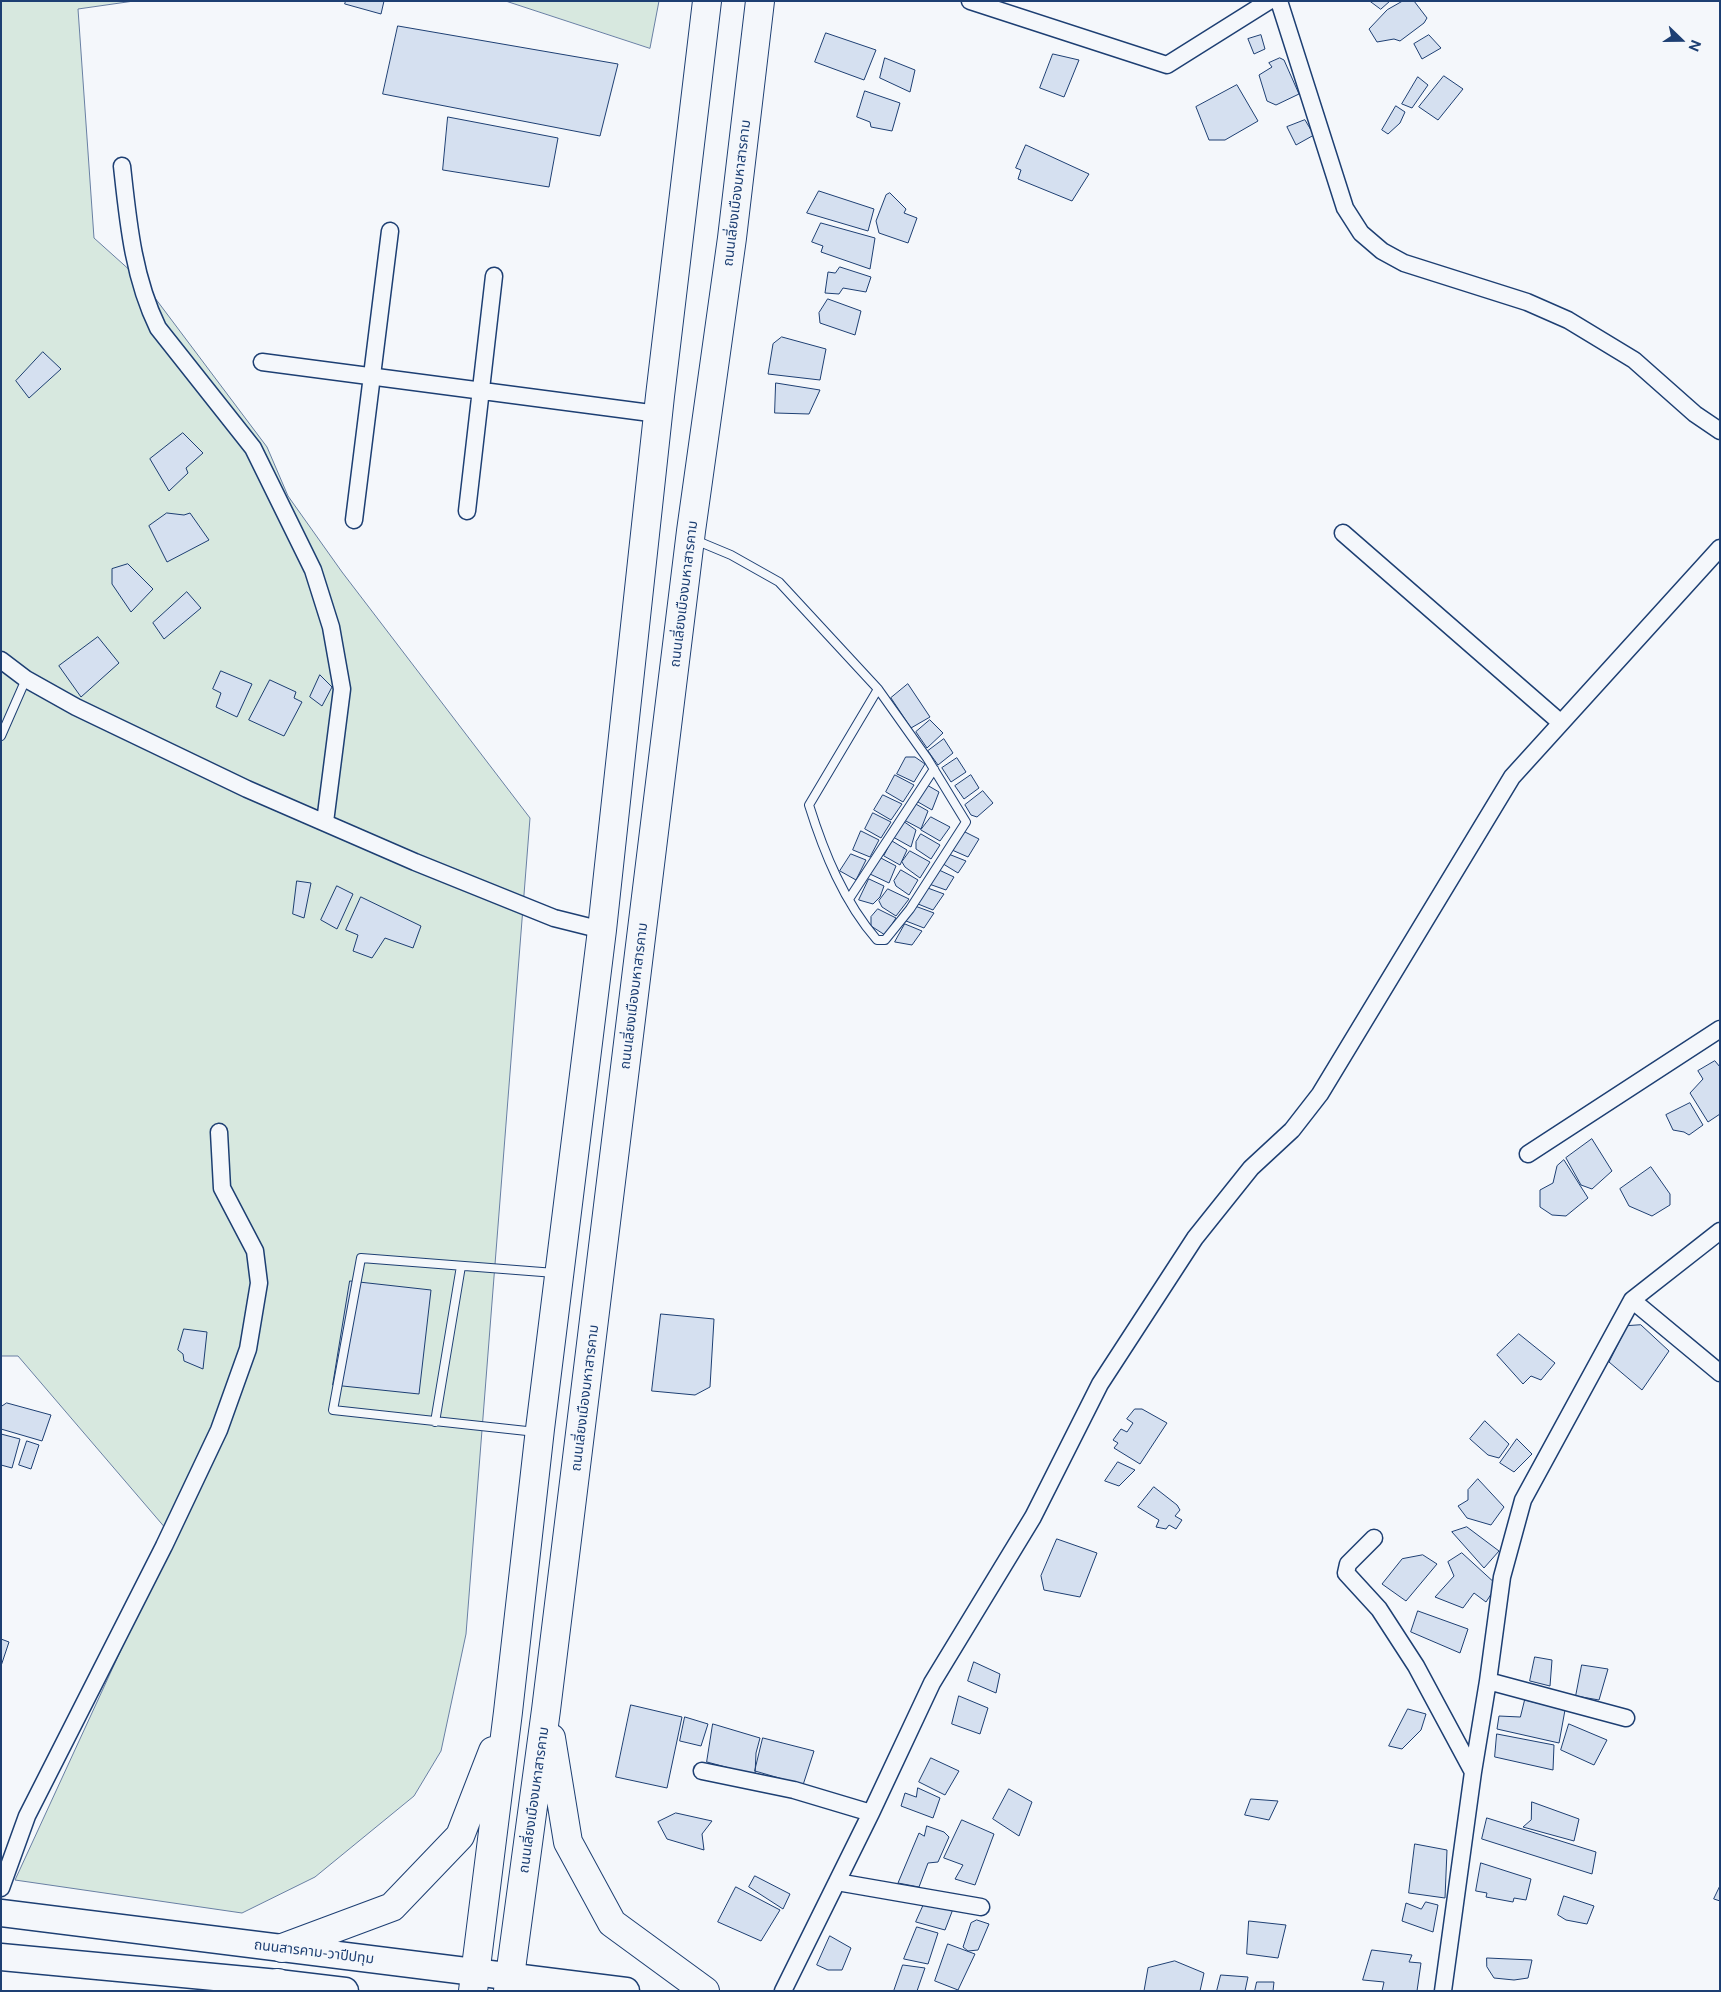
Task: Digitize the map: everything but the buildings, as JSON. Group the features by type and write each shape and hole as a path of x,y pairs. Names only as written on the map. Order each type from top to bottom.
{"highway":[{"path":"474,1981 602,930 658,414 707,1"},
{"name":"ถนนเลี่ยงเมืองมหาสารคาม","path":"509,1983 546,1710 691,538 732,238 760,1"},
{"path":"546,1710 568,1842 612,1923 705,1991"},
{"path":"282,1948 392,1907 399,1900 460,1836 508,1712"}],"main road":[{"name":"ถนนสารคาม-วาปีปทุม","path":"1,1913 282,1948 474,1981 626,1991"},
{"path":"1,1956 283,1987 345,1991"}],"street":[{"path":"970,1 1167,65 1269,1"},
{"path":"1279,1 1345,208 1361,233 1382,251 1404,263 1527,302 1568,320 1634,360 1695,414 1720,431"},
{"path":"122,166 131,244 149,310 158,328 253,448 313,570 331,627 342,689 325,822"},
{"path":"354,520 390,231"},
{"path":"467,511 494,276"},
{"path":"262,362 658,414"},
{"path":"1343,533 1561,723"},
{"path":"783,1991 932,1684 1033,1517 1100,1384 1195,1238 1251,1168 1292,1130 1320,1094 1512,777 1720,548"},
{"path":"1,660 26,679 76,707 238,784 415,862 554,918 602,930"},
{"path":"1528,1154 1719,1032"},
{"path":"1,1888 27,1816 164,1546 219,1430 248,1349 259,1283 255,1251 222,1188 218,1132"},
{"path":"1444,1991 1473,1772 1502,1577 1522,1500 1632,1300 1720,1231"},
{"path":"1632,1300 1720,1373"},
{"path":"1374,1538 1348,1564 1346,1573 1379,1609 1416,1666 1473,1772"},
{"path":"1488,1681 1626,1718"},
{"path":"702,1771 794,1790 871,1813"},
{"path":"837,1882 981,1907"}],"lane":[{"path":"691,538 732,555 779,582 878,690 934,769 966,822 910,909 885,940 877,940 861,922 823,849 809,805 878,690"},
{"path":"1,736 26,679"},
{"path":"849,899 934,769"},
{"path":"540,1433 333,1410 361,1258 560,1273"},
{"path":"435,1422 461,1266"}],"shaded area":[{"path":"1,1 134,1 78,9 94,238 143,282 267,447 288,496 342,572 530,818 466,1634 441,1751 414,1796 315,1877 242,1913 15,1880 173,1537 18,1356 1,1356"},
{"path":"506,1 659,1 650,48"}]}
